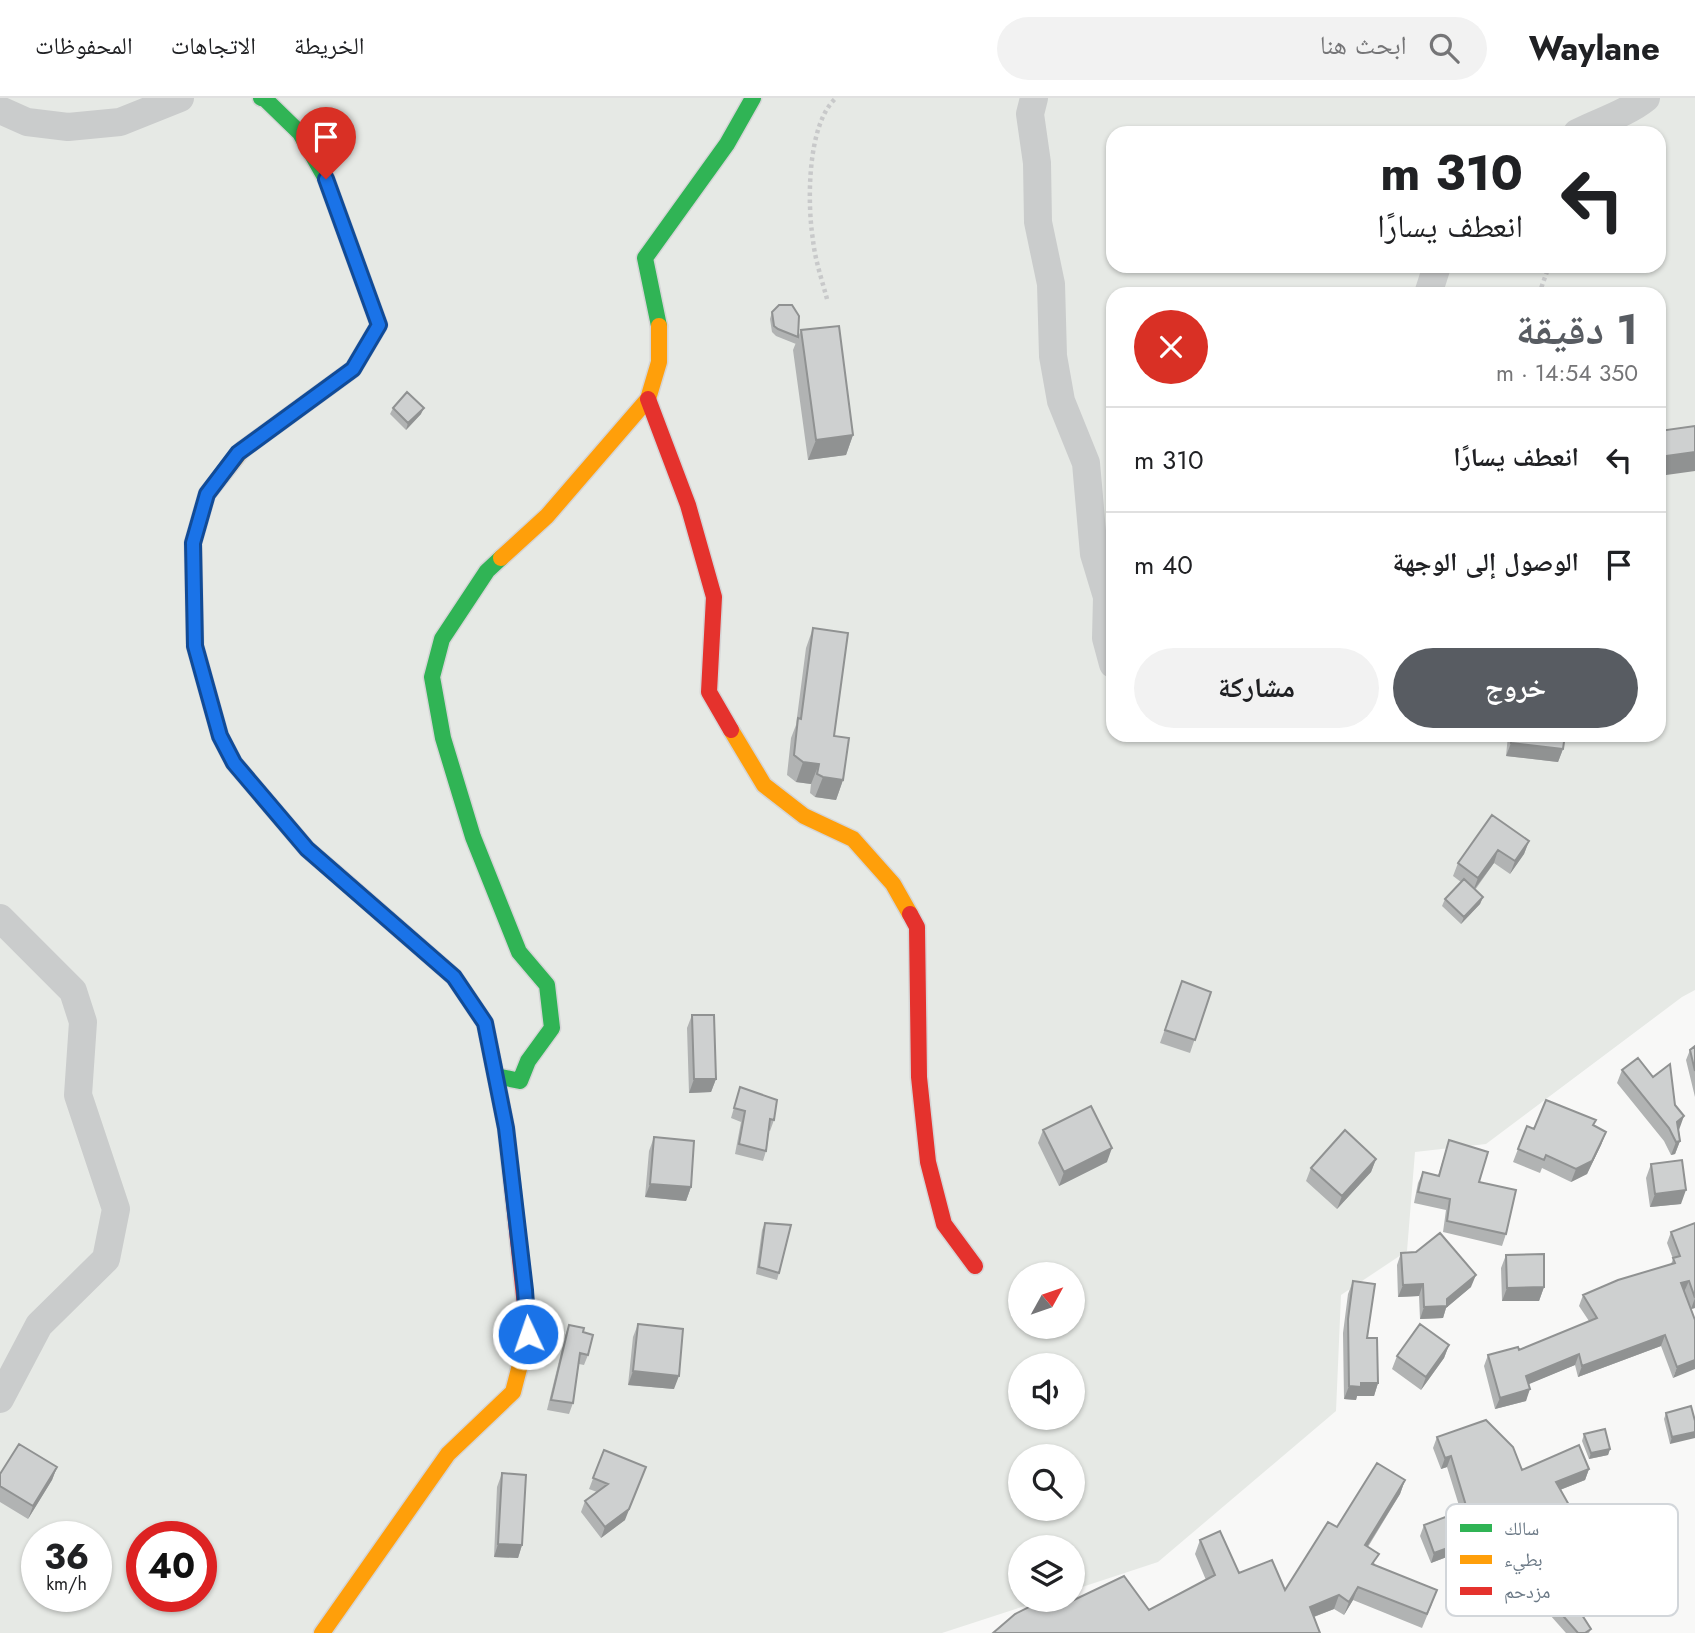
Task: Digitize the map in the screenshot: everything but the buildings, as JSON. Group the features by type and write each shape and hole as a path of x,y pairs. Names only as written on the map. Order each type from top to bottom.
{"street":[{"path":"0,110 27,122 68,127 120,122 180,98"},
{"path":"261,98 300,133 326,179 379,325 353,369 238,453 207,494 193,543 195,646 220,736 234,763 307,849 454,977 485,1023 506,1128 528,1334 513,1392 448,1454 322,1633"},
{"path":"496,1076 520,1082 528,1061 552,1028 547,985 519,952 473,837 443,738 432,677 442,639 487,571 547,516 648,398 657,379 663,337 645,258 727,144 753,98"},
{"path":"1034,98 1030,114 1037,163 1038,222 1051,284 1053,356 1061,401 1086,463 1094,554 1106,594"},
{"path":"1590,126 1631,109 1646,98"},
{"path":"648,398 688,505 715,597 709,692 764,785 804,816 853,839 893,884 917,927 919,1077 928,1162 944,1224 975,1266"},
{"path":"0,918 73,991 83,1022 78,1095 116,1209 106,1259 40,1325 0,1399"}],"path":[{"path":"827,299 812,240 812,150 826,107 836,98"}],"shaded area":[{"path":"0,98 1695,98 1695,990 1486,1144 1415,1152 1407,1251 1341,1295 1336,1411 1158,1562 1085,1586 1085,1535 1008,1535 1008,1611 942,1633 0,1633"}],"traffic: fast":[{"path":"242,450 353,369 379,325 326,179 300,133 261,98"},
{"path":"659,326 645,258 727,144 753,98"},
{"path":"496,1076 520,1081 528,1061 552,1028 547,985 519,952 473,837 443,738 432,677 442,639 487,571 501,558"}],"traffic: slow":[{"path":"501,558 547,516 648,399 659,362 659,326"},
{"path":"242,450 207,494 193,543 195,646 220,736 234,763 307,849 335,873"},
{"path":"731,730 764,785 804,816 853,839 893,884 910,914"},
{"path":"322,1633 448,1454 513,1392 528,1334"}],"traffic: jam":[{"path":"648,399 688,505 714,597 709,692 731,730"},
{"path":"335,873 454,977 485,1023 506,1128 528,1334"},
{"path":"910,914 917,927 919,1077 928,1162 944,1224 975,1266"}],"route":[{"path":"326,179 379,325 353,369 238,453 207,494 193,543 195,646 220,736 234,763 307,849 454,977 485,1023 506,1128 528,1334"}]}
